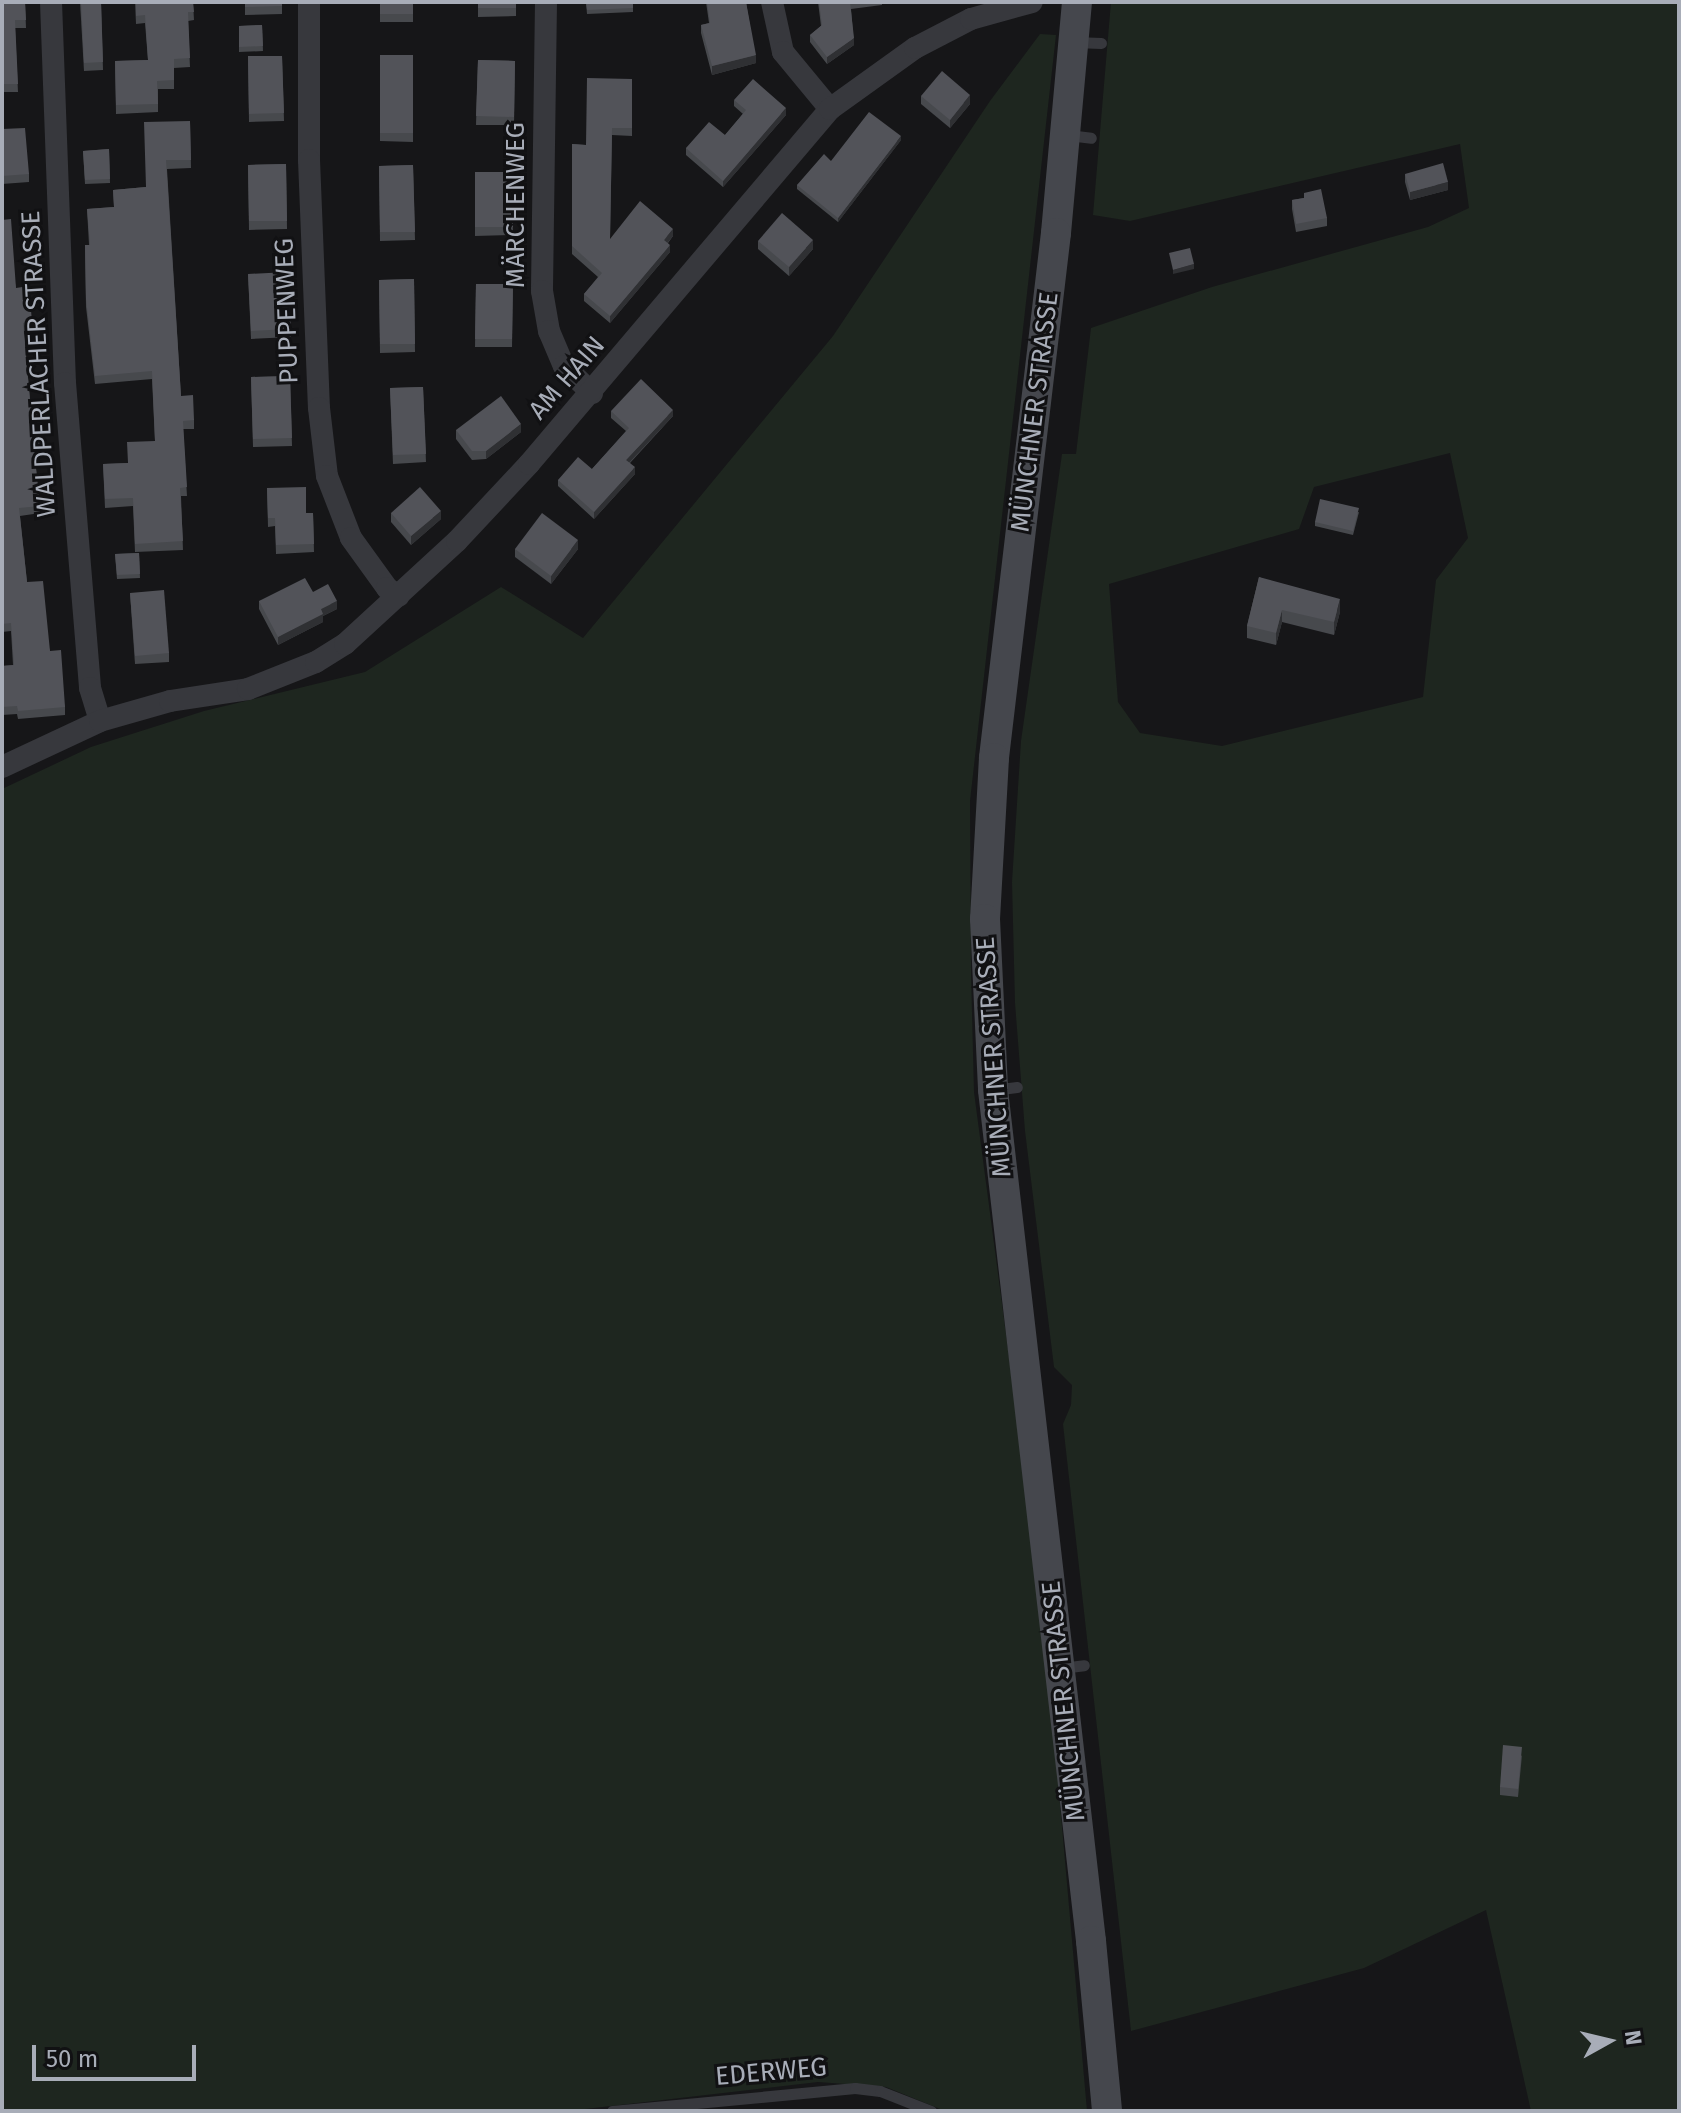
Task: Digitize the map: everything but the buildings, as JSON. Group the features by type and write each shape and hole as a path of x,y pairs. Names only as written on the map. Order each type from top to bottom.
{"main road":[{"name":"MÜNCHNER STRASSE","path":"1077,2 1087,42 1071,79 1078,136 989,815 992,983 1071,1667 1107,2111"}],"street":[{"name":"WALDPERLACHER STRASSE","path":"51,2 65,383 90,688 100,721"},
{"name":"PUPPENWEG","path":"309,2 309,160 319,408 327,476 351,538 387,588 399,596"},
{"name":"MÄRCHENWEG","path":"546,2 542,291 549,331 564,366 592,393"},
{"path":"772,2 783,52 830,109"},
{"name":"AM HAIN","path":"2,767 100,721 175,700 248,689 316,662 345,644 457,541 592,393 830,109 915,48 971,19 1032,2"}],"lane":[{"name":"EDERWEG","path":"612,2111 855,2088 880,2091 931,2111"}],"shaded area":[{"path":"1111,2 1679,2 1679,2111 1531,2111 1486,1910 1364,1968 1131,2031 1063,1424 1071,1405 1072,1385 1054,1367 1025,1131 1015,1003 1012,882 1021,741 1062,454 1076,454 1091,328 1212,287 1428,227 1469,208 1460,144 1130,221 1093,215","holes":["1450,453 1468,538 1436,580 1423,697 1222,746 1140,733 1118,702 1109,584 1299,529 1314,487"]},
{"path":"1040,34 1056,35 970,801 971,973 974,1092 1044,1622 1087,2111 945,2111 886,2087 818,2082 568,2111 2,2111 2,789 91,747 204,711 365,672 501,587 583,638 833,336 990,101"}]}
